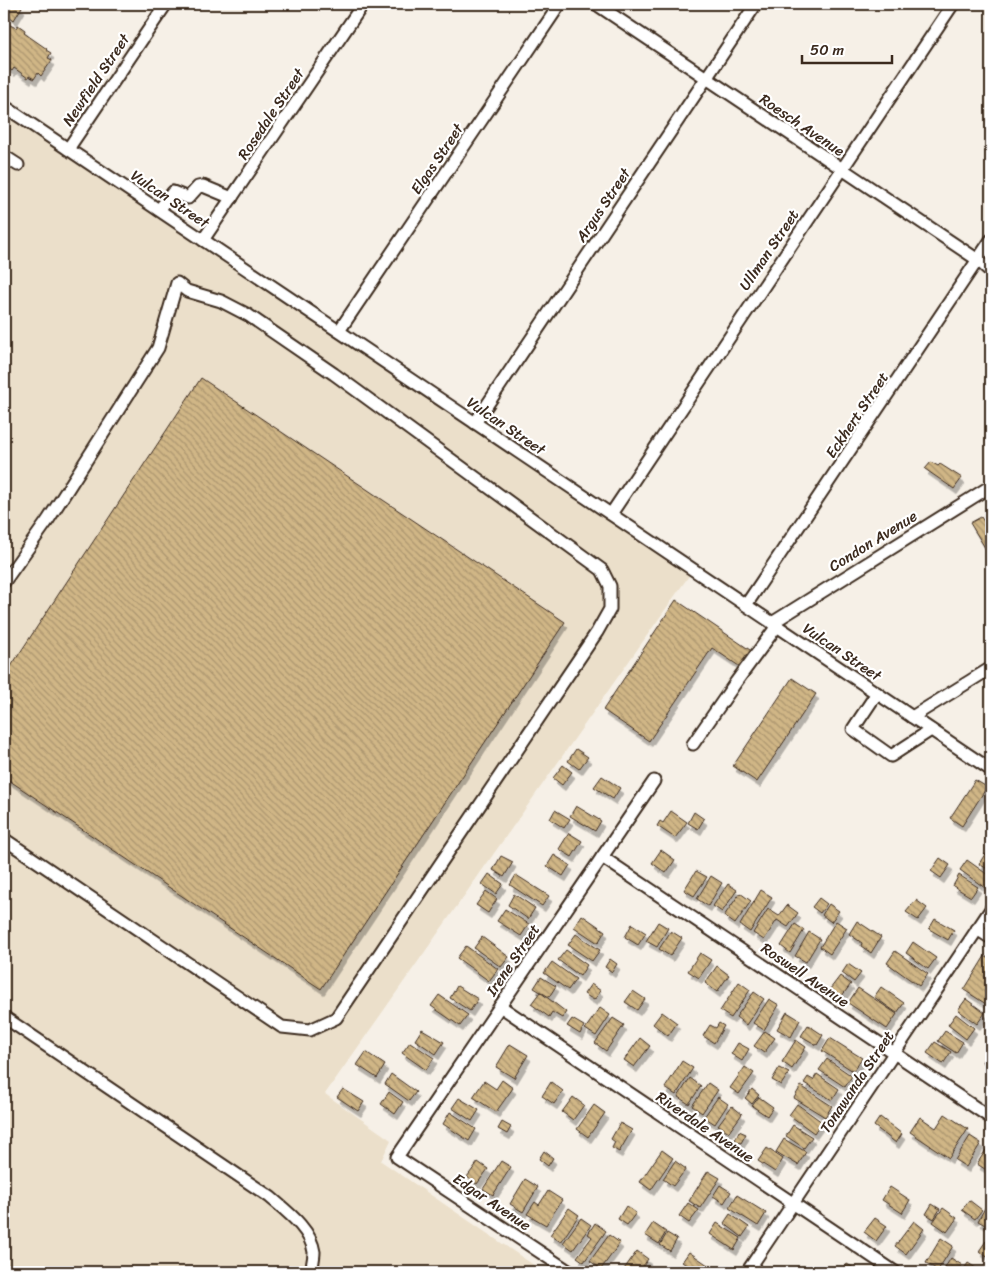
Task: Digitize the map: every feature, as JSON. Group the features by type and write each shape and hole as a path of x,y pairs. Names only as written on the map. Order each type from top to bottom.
{"street":[{"name":"Newfield Street","path":"68,149 166,4"},
{"name":"Rosedale Street","path":"204,240 363,4"},
{"name":"Elgas Street","path":"339,331 560,4"},
{"name":"Roesch Avenue","path":"596,4 978,260 991,272"},
{"name":"Argus Street","path":"475,423 756,4"},
{"name":"Ullman Street","path":"611,514 953,4"},
{"name":"Vulcan Street","path":"4,106 991,770"},
{"path":"4,156 18,165"},
{"path":"159,210 173,192 188,198 198,187 203,186 232,198"},
{"name":"Eckhert Street","path":"746,606 991,240"},
{"path":"4,582 48,520 158,348 177,282 187,291 221,301 248,315 334,374 602,570 610,586 610,610 597,632 336,1018 310,1030 282,1027 4,839"},
{"name":"Condon Avenue","path":"774,624 991,486"},
{"path":"694,744 774,624"},
{"path":"912,717 991,668"},
{"path":"877,694 853,729 891,756 931,730"},
{"name":"Irene Street","path":"397,1157 654,781"},
{"name":"Roswell Avenue","path":"602,857 991,1118"},
{"name":"Tonawanda Street","path":"747,1272 991,909"},
{"path":"978,929 991,938"},
{"name":"Riverdale Avenue","path":"500,1006 895,1272"},
{"path":"4,1017 270,1197 309,1236 314,1253 311,1272"},
{"name":"Edgar Avenue","path":"397,1157 570,1272"}],"shaded area":[{"path":"4,108 693,570 325,1094 391,1140 381,1161 544,1272 4,1272"}],"building":[{"path":"4,4 18,4 22,7 14,20 4,12"},
{"path":"4,22 16,28 18,25 25,30 24,33 51,53 48,58 52,60 41,76 38,73 34,79 29,76 28,78 14,68 12,71 4,65"},
{"path":"201,378 565,622 321,989 4,777 4,677"},
{"path":"991,436 991,449 986,440"},
{"path":"931,462 938,466 940,464 962,478 954,489 925,469"},
{"path":"991,510 991,526 984,514"},
{"path":"981,517 991,533 991,549 987,551 970,523"},
{"path":"676,600 753,652 742,668 712,648 649,741 603,710"},
{"path":"792,678 816,694 757,782 733,766"},
{"path":"576,749 588,757 579,769 568,761"},
{"path":"563,765 572,772 562,785 553,778"},
{"path":"602,776 620,788 613,799 594,787"},
{"path":"975,780 987,787 962,826 950,818"},
{"path":"576,806 601,821 595,831 570,816"},
{"path":"555,810 570,819 564,828 550,819"},
{"path":"671,811 687,822 675,838 657,826 660,821 663,823"},
{"path":"694,812 704,819 698,829 688,823"},
{"path":"569,833 582,841 572,857 559,849"},
{"path":"661,850 675,860 666,873 652,863"},
{"path":"985,854 991,858 991,871 979,864"},
{"path":"554,855 570,865 563,876 547,866"},
{"path":"501,856 513,862 504,877 493,870"},
{"path":"940,858 950,865 941,878 931,871"},
{"path":"967,860 991,877 985,888 960,870"},
{"path":"696,871 707,877 694,896 684,890"},
{"path":"489,874 503,884 496,894 482,884"},
{"path":"516,875 549,896 542,906 510,885"},
{"path":"959,875 978,887 971,897 953,886"},
{"path":"711,876 722,883 708,906 697,899"},
{"path":"728,884 737,890 722,912 713,906"},
{"path":"761,890 772,897 750,932 740,925"},
{"path":"486,891 497,899 488,913 476,905"},
{"path":"740,893 751,901 735,924 724,916"},
{"path":"514,894 535,908 528,919 508,905"},
{"path":"819,898 827,904 820,913 812,907"},
{"path":"916,900 927,908 918,920 906,912"},
{"path":"829,904 839,911 831,922 822,915"},
{"path":"787,905 798,913 788,927 777,920 764,940 753,933 768,909 779,916"},
{"path":"505,909 529,924 521,936 497,921"},
{"path":"582,915 605,931 598,943 574,927"},
{"path":"935,919 954,930 948,940 929,929"},
{"path":"836,921 847,928 830,954 820,947"},
{"path":"857,921 881,937 871,953 861,946 862,943 849,934"},
{"path":"658,922 668,928 657,947 646,941"},
{"path":"632,924 646,933 638,945 625,937"},
{"path":"795,924 804,930 790,953 781,946"},
{"path":"671,931 682,938 670,956 659,949"},
{"path":"809,932 820,939 806,962 795,956"},
{"path":"576,934 600,950 592,961 568,945"},
{"path":"482,937 509,957 501,967 474,948"},
{"path":"913,942 936,958 928,969 906,953"},
{"path":"466,946 498,969 489,981 457,958"},
{"path":"566,950 587,965 580,976 558,960"},
{"path":"895,951 928,974 919,986 887,963"},
{"path":"700,953 711,960 699,978 688,971"},
{"path":"985,956 991,960 991,980 988,978 985,983 991,987 991,996 986,1004 964,990"},
{"path":"610,959 617,964 612,972 605,967"},
{"path":"552,962 576,979 568,990 544,973"},
{"path":"848,964 861,973 854,982 842,973"},
{"path":"717,966 729,975 717,992 705,983"},
{"path":"840,976 851,984 841,997 830,989"},
{"path":"541,977 556,986 549,997 534,988"},
{"path":"739,982 750,990 731,1018 720,1011"},
{"path":"591,984 601,991 594,1000 584,994"},
{"path":"457,986 478,999 470,1011 450,998"},
{"path":"881,987 904,1003 897,1013 874,997"},
{"path":"858,988 897,1014 887,1029 848,1003"},
{"path":"633,991 645,999 637,1010 625,1002"},
{"path":"540,992 566,1012 562,1018 552,1012 549,1017 531,1004"},
{"path":"754,992 764,999 746,1025 736,1017"},
{"path":"439,995 468,1015 460,1026 431,1006"},
{"path":"769,999 779,1005 764,1030 753,1023"},
{"path":"966,999 985,1013 977,1024 958,1010"},
{"path":"600,1008 610,1015 596,1036 585,1029"},
{"path":"662,1012 677,1023 668,1036 653,1024"},
{"path":"787,1012 800,1020 791,1037 777,1029"},
{"path":"956,1014 974,1028 966,1039 948,1025"},
{"path":"613,1018 624,1025 606,1051 595,1043"},
{"path":"572,1019 584,1026 580,1034 567,1026"},
{"path":"719,1023 724,1026 714,1043 703,1036 710,1025 716,1028"},
{"path":"808,1025 823,1035 817,1045 801,1036"},
{"path":"422,1029 444,1042 436,1054 415,1040"},
{"path":"765,1031 775,1038 764,1053 754,1046"},
{"path":"945,1031 963,1042 956,1053 938,1041"},
{"path":"640,1038 650,1046 634,1067 624,1060"},
{"path":"830,1038 862,1058 853,1071 822,1051"},
{"path":"796,1040 806,1047 792,1069 782,1062"},
{"path":"991,1040 991,1055 984,1050"},
{"path":"410,1042 434,1058 426,1070 402,1053"},
{"path":"935,1042 951,1052 943,1064 927,1053"},
{"path":"738,1043 749,1049 742,1061 731,1054"},
{"path":"510,1044 528,1055 514,1078 496,1067"},
{"path":"366,1052 385,1065 377,1078 357,1065"},
{"path":"987,1054 991,1056 991,1067 982,1062"},
{"path":"827,1059 852,1076 845,1087 819,1070"},
{"path":"682,1061 693,1068 676,1095 665,1088"},
{"path":"745,1067 754,1073 739,1094 730,1088"},
{"path":"779,1068 789,1073 781,1085 772,1080"},
{"path":"391,1074 416,1092 409,1101 385,1084"},
{"path":"817,1074 839,1089 832,1100 804,1083 808,1077 813,1080"},
{"path":"690,1078 701,1086 689,1104 678,1097"},
{"path":"502,1080 513,1088 496,1112 473,1097 484,1081 496,1089"},
{"path":"551,1082 563,1091 554,1104 542,1096"},
{"path":"708,1083 718,1090 702,1113 692,1106"},
{"path":"801,1086 832,1106 825,1117 794,1098"},
{"path":"343,1089 364,1102 358,1111 337,1097"},
{"path":"752,1089 759,1095 752,1104 745,1098"},
{"path":"389,1092 403,1102 395,1114 381,1104"},
{"path":"573,1097 584,1105 573,1120 562,1112"},
{"path":"718,1097 728,1104 715,1124 704,1117"},
{"path":"759,1097 773,1107 767,1116 752,1106"},
{"path":"459,1098 479,1110 472,1121 452,1108"},
{"path":"797,1104 822,1122 814,1133 789,1115"},
{"path":"594,1105 605,1113 588,1137 577,1129"},
{"path":"732,1106 742,1114 729,1132 718,1125"},
{"path":"450,1112 476,1129 469,1141 443,1124"},
{"path":"945,1114 968,1129 949,1158 910,1132 920,1117 936,1128"},
{"path":"880,1117 902,1134 896,1143 874,1126"},
{"path":"502,1122 511,1127 507,1134 498,1129"},
{"path":"620,1123 632,1130 619,1152 612,1148 615,1142 611,1139"},
{"path":"793,1125 812,1137 804,1148 786,1136"},
{"path":"739,1131 746,1134 741,1143 735,1140"},
{"path":"970,1136 981,1143 966,1167 955,1160"},
{"path":"784,1139 806,1152 798,1165 776,1152"},
{"path":"989,1145 991,1147 991,1165 988,1171 977,1164"},
{"path":"767,1148 783,1159 775,1172 758,1161"},
{"path":"662,1150 673,1158 651,1190 640,1182"},
{"path":"544,1151 553,1158 548,1166 539,1159"},
{"path":"501,1161 511,1167 493,1195 483,1189"},
{"path":"675,1161 686,1169 673,1186 663,1179"},
{"path":"478,1162 488,1169 477,1184 467,1177"},
{"path":"708,1171 720,1178 700,1208 689,1201"},
{"path":"525,1179 538,1187 523,1212 510,1204"},
{"path":"720,1185 731,1192 724,1203 713,1196"},
{"path":"890,1187 910,1200 902,1213 882,1200"},
{"path":"548,1191 562,1200 546,1225 527,1214 535,1202 539,1205"},
{"path":"737,1195 766,1213 758,1226 729,1208"},
{"path":"969,1200 982,1210 975,1219 962,1210"},
{"path":"688,1203 699,1210 689,1223 679,1216"},
{"path":"932,1204 940,1209 934,1219 926,1214"},
{"path":"626,1206 636,1213 627,1225 618,1219"},
{"path":"986,1206 991,1210 990,1228 978,1221"},
{"path":"569,1208 579,1215 561,1242 550,1235"},
{"path":"943,1208 957,1218 947,1232 933,1222"},
{"path":"730,1214 749,1227 742,1237 724,1223"},
{"path":"581,1218 591,1225 573,1250 563,1243"},
{"path":"875,1218 887,1226 876,1241 864,1232"},
{"path":"914,1221 924,1229 906,1254 895,1246"},
{"path":"595,1223 606,1231 584,1262 577,1257 592,1237 588,1234"},
{"path":"653,1223 666,1232 659,1244 645,1235"},
{"path":"717,1223 741,1238 734,1250 710,1234"},
{"path":"667,1233 677,1239 670,1251 660,1245"},
{"path":"609,1235 620,1243 601,1269 590,1261"},
{"path":"941,1238 953,1246 938,1270 926,1263"},
{"path":"986,1241 991,1244 990,1259 979,1251"},
{"path":"637,1251 648,1259 639,1272 622,1272"},
{"path":"689,1252 718,1272 696,1272 682,1262"},
{"path":"951,1258 962,1265 957,1272 942,1272"},
{"path":"968,1263 979,1270 977,1272 962,1272"},
{"path":"847,1264 859,1271 842,1272"}]}
